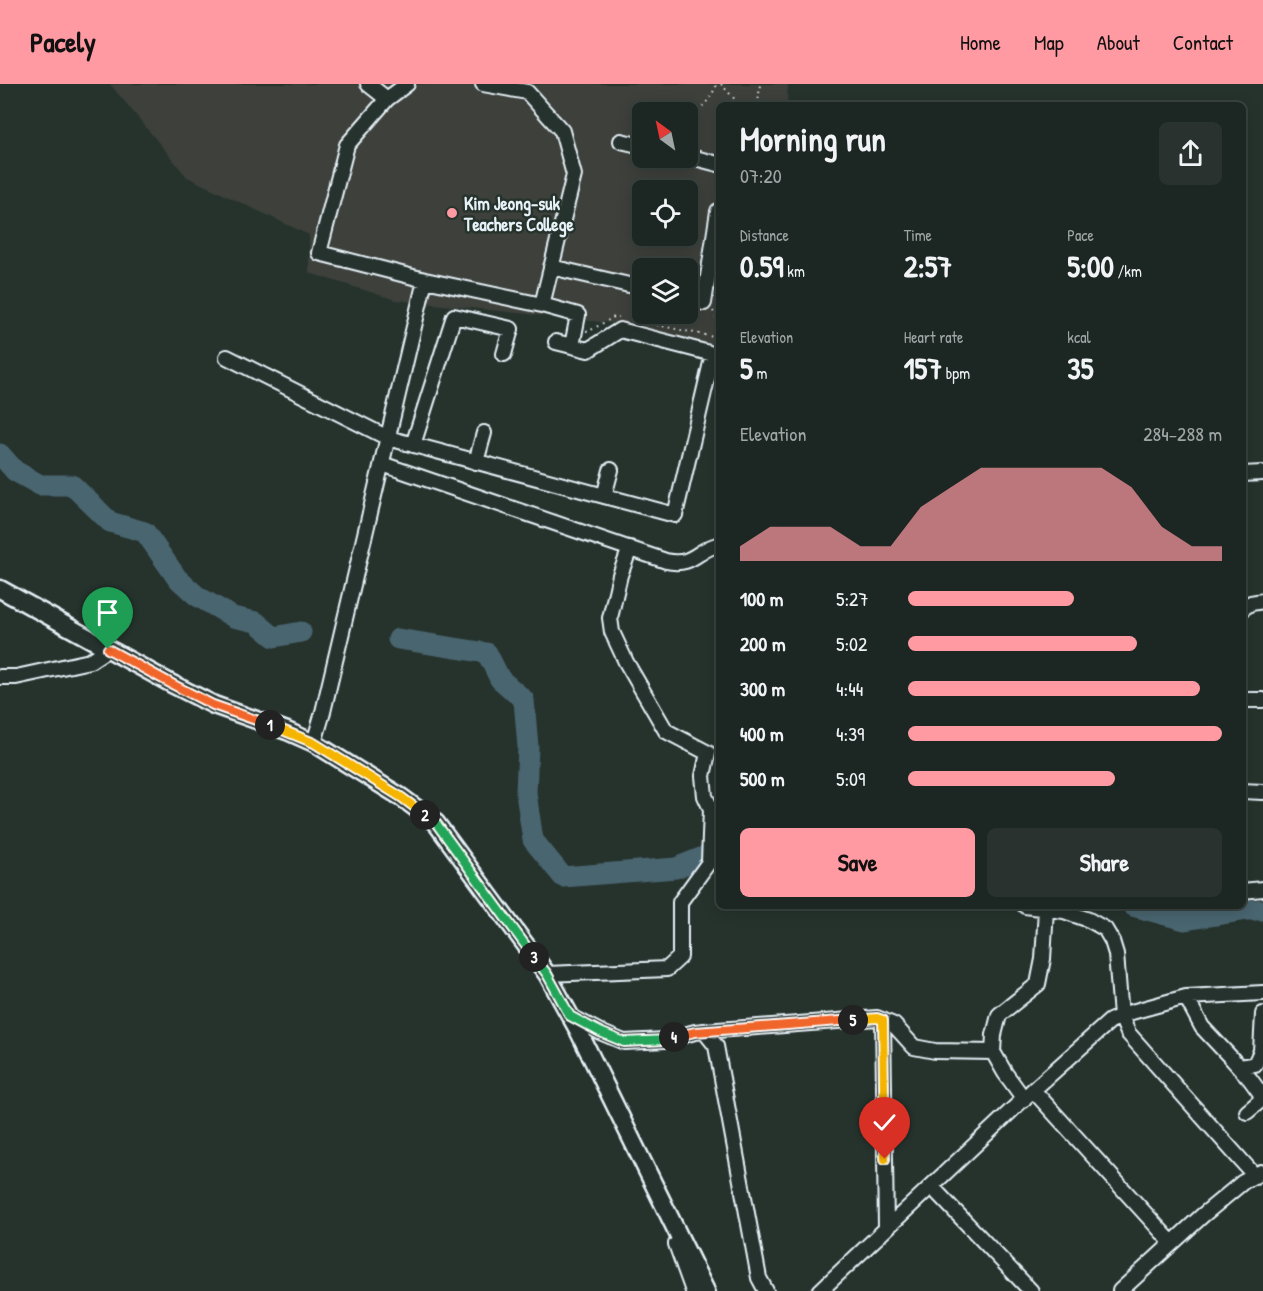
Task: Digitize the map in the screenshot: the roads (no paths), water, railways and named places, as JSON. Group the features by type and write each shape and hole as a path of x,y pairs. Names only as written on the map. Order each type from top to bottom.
{"main road":[{"path":"0,589 213,705 314,743 401,797 436,823 547,974 706,1291"}],"street":[{"path":"368,84 387,99"},
{"path":"407,84 387,99 347,145 319,253 578,315 572,346"},
{"path":"483,84 527,92 562,131 574,175 542,305"},
{"path":"621,141 632,144"},
{"path":"698,159 716,163"},
{"path":"698,301 704,303 716,224"},
{"path":"551,267 632,286"},
{"path":"314,743 425,280"},
{"path":"413,445 454,316 511,329 504,354"},
{"path":"226,357 388,438 675,515 713,354 620,330 588,350 556,342"},
{"path":"476,462 484,433"},
{"path":"382,464 666,561 679,564 716,546"},
{"path":"604,496 611,470"},
{"path":"1246,474 1263,474"},
{"path":"547,974 667,969 680,957 680,902 710,867 709,843 715,809 705,796 703,776 708,753 666,731 626,662 612,632 610,618 620,574 630,549"},
{"path":"1246,606 1263,600"},
{"path":"0,677 16,676 90,661 108,649"},
{"path":"1246,700 1263,700"},
{"path":"1246,791 1263,792"},
{"path":"1246,891 1263,889"},
{"path":"1120,1291 1203,1215 1243,1182 1259,1174 1128,1033 1121,1016 1116,954 1105,928 1064,911 1046,909 1043,959 1038,984 999,1015 993,1052 1005,1073 1172,1243"},
{"path":"820,1291 1028,1094 1110,1021 1186,997 1263,993"},
{"path":"1186,997 1202,1027 1240,1067 1261,1094 1260,1101 1247,1112"},
{"path":"1240,1067 1255,1064 1261,1051 1263,1014"},
{"path":"570,1016 624,1042 666,1040 704,1031 877,1018 894,1025 914,1047 935,1051 993,1052"},
{"path":"883,1020 886,1228"},
{"path":"704,1031 716,1046 759,1278 766,1291"},
{"path":"931,1186 1031,1291"},
{"path":"659,1197 693,1291"}],"waterway":[{"path":"0,454 15,471 40,485 72,485 110,522 145,532 177,578 197,596 233,617 256,622 274,637 301,632"},
{"path":"398,639 487,653 500,679 524,700 528,747 526,793 533,840 563,877 676,868 716,852"},
{"path":"1144,909 1185,920 1248,910 1263,910"}],"place":[{"name":"Kim Jeong-suk Teachers College","path":"452,213"}]}
